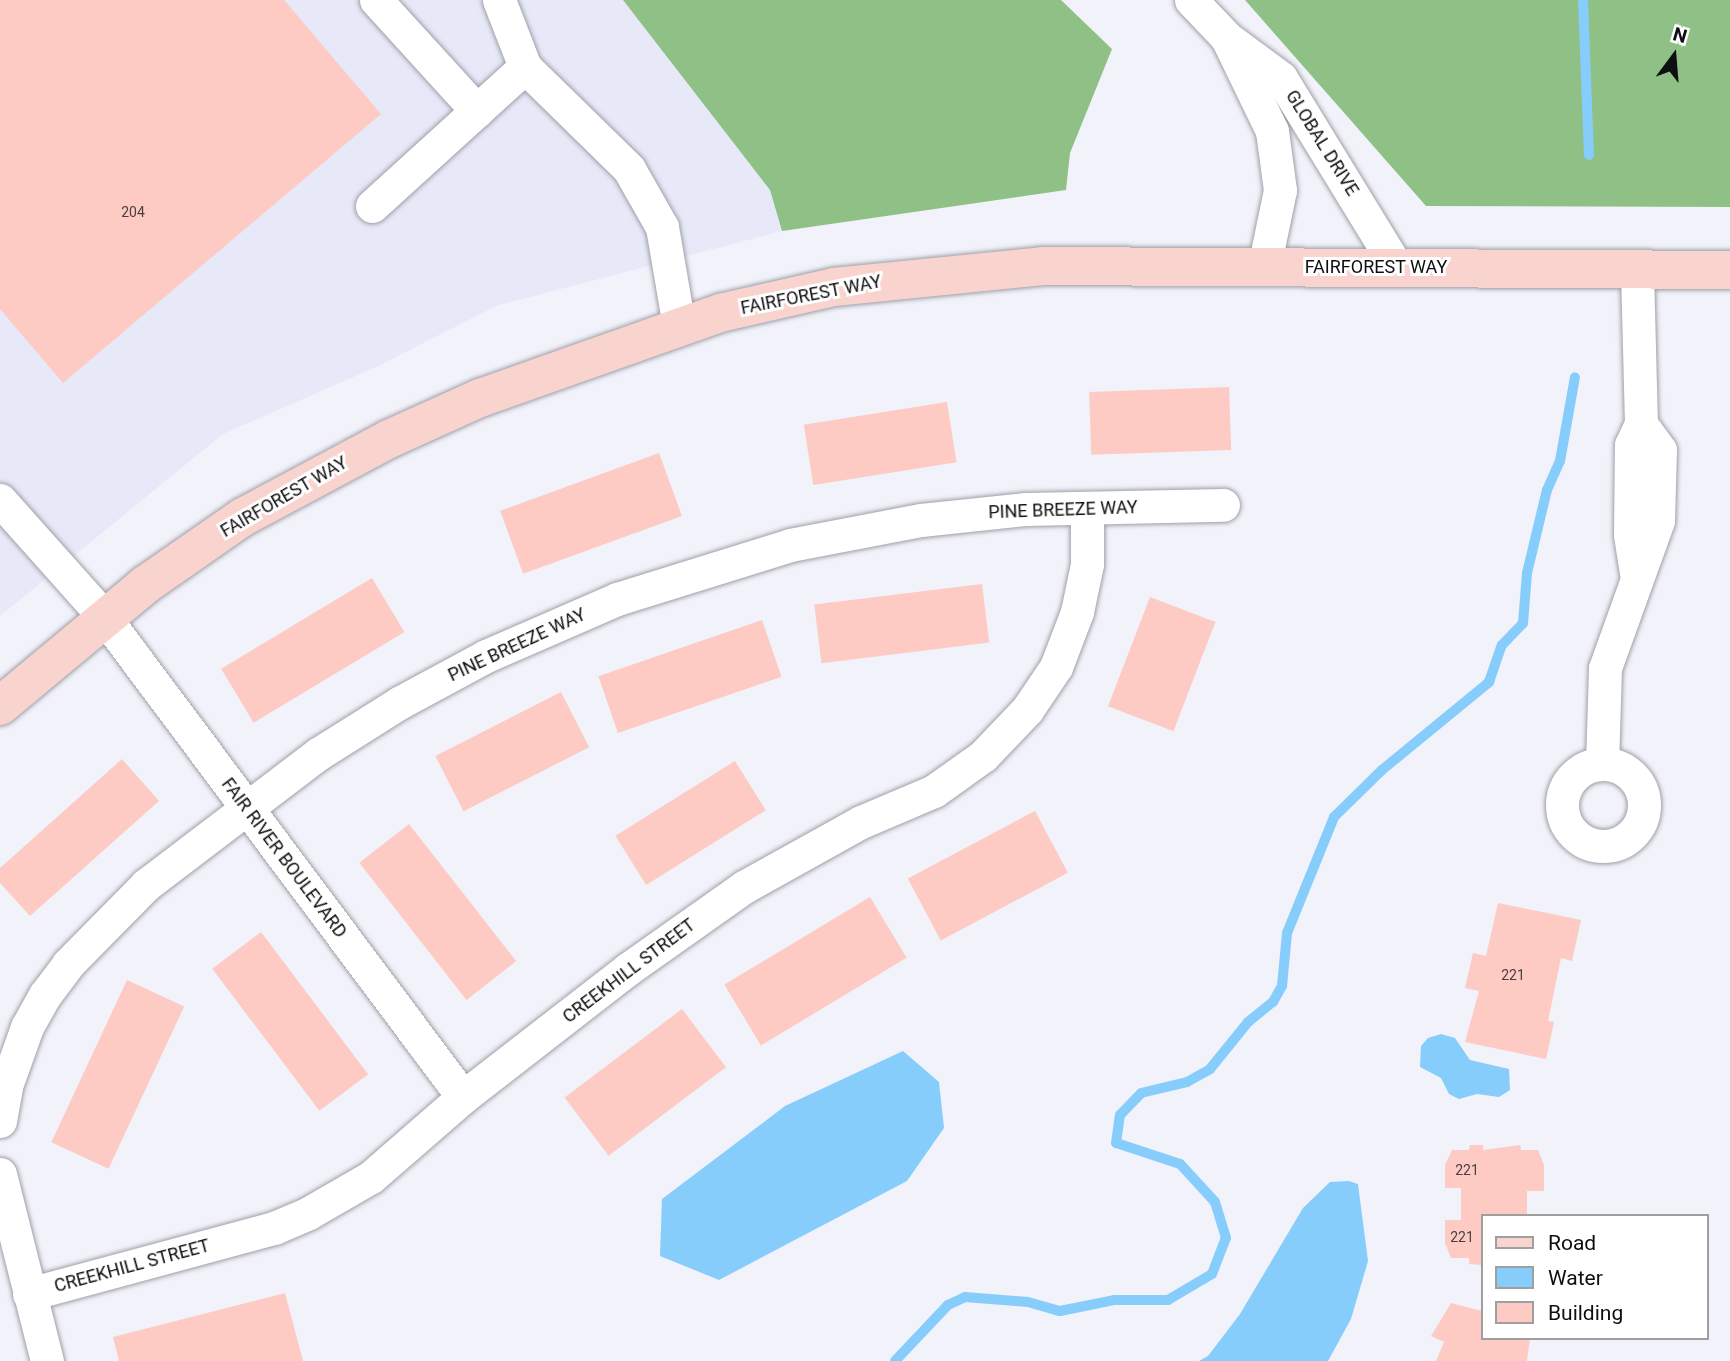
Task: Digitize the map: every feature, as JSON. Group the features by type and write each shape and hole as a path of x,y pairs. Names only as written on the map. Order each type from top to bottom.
{"main road":[{"name":"FAIRFOREST WAY","path":"0,706 145,584 243,517 389,439 480,398 679,326 834,287 927,274 1043,266 1730,270"}],"street":[{"path":"376,0 477,111"},
{"path":"499,0 525,67 629,169 662,227 679,326"},
{"name":"GLOBAL DRIVE","path":"1191,0 1227,38 1282,78 1397,267"},
{"name":"GLOBAL DRIVE","path":"1227,38 1272,131 1280,190 1264,267"},
{"path":"372,206 525,67"},
{"path":"1602,764 1605,668 1636,573 1630,534 1631,445 1641,424 1637,269"},
{"name":"FAIR RIVER BOULEVARD","path":"0,500 105,618 463,1097"},
{"name":"PINE BREEZE WAY","path":"0,1121 6,1086 27,1027 68,964 146,886 246,807 399,703 486,656 617,599 756,554 816,540 921,520 1026,509 1223,505"},
{"name":"CREEKHILL STREET","path":"29,1294 274,1228 307,1214 372,1177 463,1097 628,969 744,887 861,822 934,791 983,755 1027,710 1056,667 1077,612 1087,564 1087,508"},
{"path":"0,1174 47,1361"}],"shaded area":[{"path":"0,0 623,0 770,190 782,231 496,306 376,367 223,434 0,616"}],"green space":[{"path":"623,0 1061,0 1112,49 1070,153 1066,190 782,231 770,190"},
{"path":"1245,0 1730,0 1730,207 1426,206"}],"water":[{"path":"1441,1034 1455,1038 1470,1060 1509,1069 1510,1090 1499,1097 1477,1094 1459,1099 1449,1094 1441,1078 1420,1067 1421,1046 1428,1038"},
{"path":"903,1051 939,1082 944,1128 907,1181 719,1280 660,1256 662,1199 785,1106"},
{"path":"1349,1181 1358,1184 1368,1261 1351,1319 1328,1361 1199,1361 1208,1356 1240,1314 1303,1208 1330,1182"}],"building":[{"path":"0,0 284,0 381,114 63,383 0,309"},
{"path":"1229,387 1231,450 1091,455 1089,392"},
{"path":"947,402 957,462 813,485 804,425"},
{"path":"659,453 682,516 523,574 500,511"},
{"path":"372,578 404,632 254,723 221,669"},
{"path":"982,584 989,643 821,663 814,605"},
{"path":"1150,597 1215,622 1173,731 1108,706"},
{"path":"762,620 782,677 618,733 598,676"},
{"path":"561,692 589,747 464,811 435,756"},
{"path":"122,759 159,801 30,916 0,883 0,868"},
{"path":"735,761 766,810 646,885 615,836"},
{"path":"1035,811 1068,873 941,940 908,879"},
{"path":"409,824 516,961 466,1000 359,863"},
{"path":"870,897 907,958 761,1045 724,985"},
{"path":"1498,903 1581,920 1572,961 1561,958 1548,1021 1554,1022 1546,1059 1465,1042 1479,991 1465,988 1473,953 1486,956"},
{"path":"261,932 368,1074 319,1111 212,969"},
{"path":"127,980 184,1007 108,1169 51,1142"},
{"path":"682,1009 726,1067 609,1156 565,1097"},
{"path":"1470,1145 1483,1145 1483,1150 1520,1145 1521,1150 1538,1150 1544,1165 1544,1191 1527,1191 1527,1214 1482,1214 1482,1265 1469,1264 1469,1258 1451,1258 1445,1243 1445,1220 1461,1220 1461,1188 1445,1188 1445,1165 1452,1150 1469,1150"},
{"path":"285,1293 303,1361 119,1361 113,1337"},
{"path":"1451,1303 1482,1311 1482,1340 1530,1340 1527,1361 1436,1361 1444,1342 1431,1336"}],"waterway":[{"path":"1583,0 1589,155"},
{"path":"895,1361 948,1305 965,1297 1028,1302 1060,1311 1114,1300 1168,1300 1212,1274 1226,1238 1215,1202 1180,1164 1116,1143 1120,1115 1141,1093 1187,1082 1210,1069 1248,1022 1273,1002 1282,986 1287,933 1334,817 1382,770 1489,682 1502,645 1523,623 1527,573 1547,490 1560,461 1575,377"}]}
